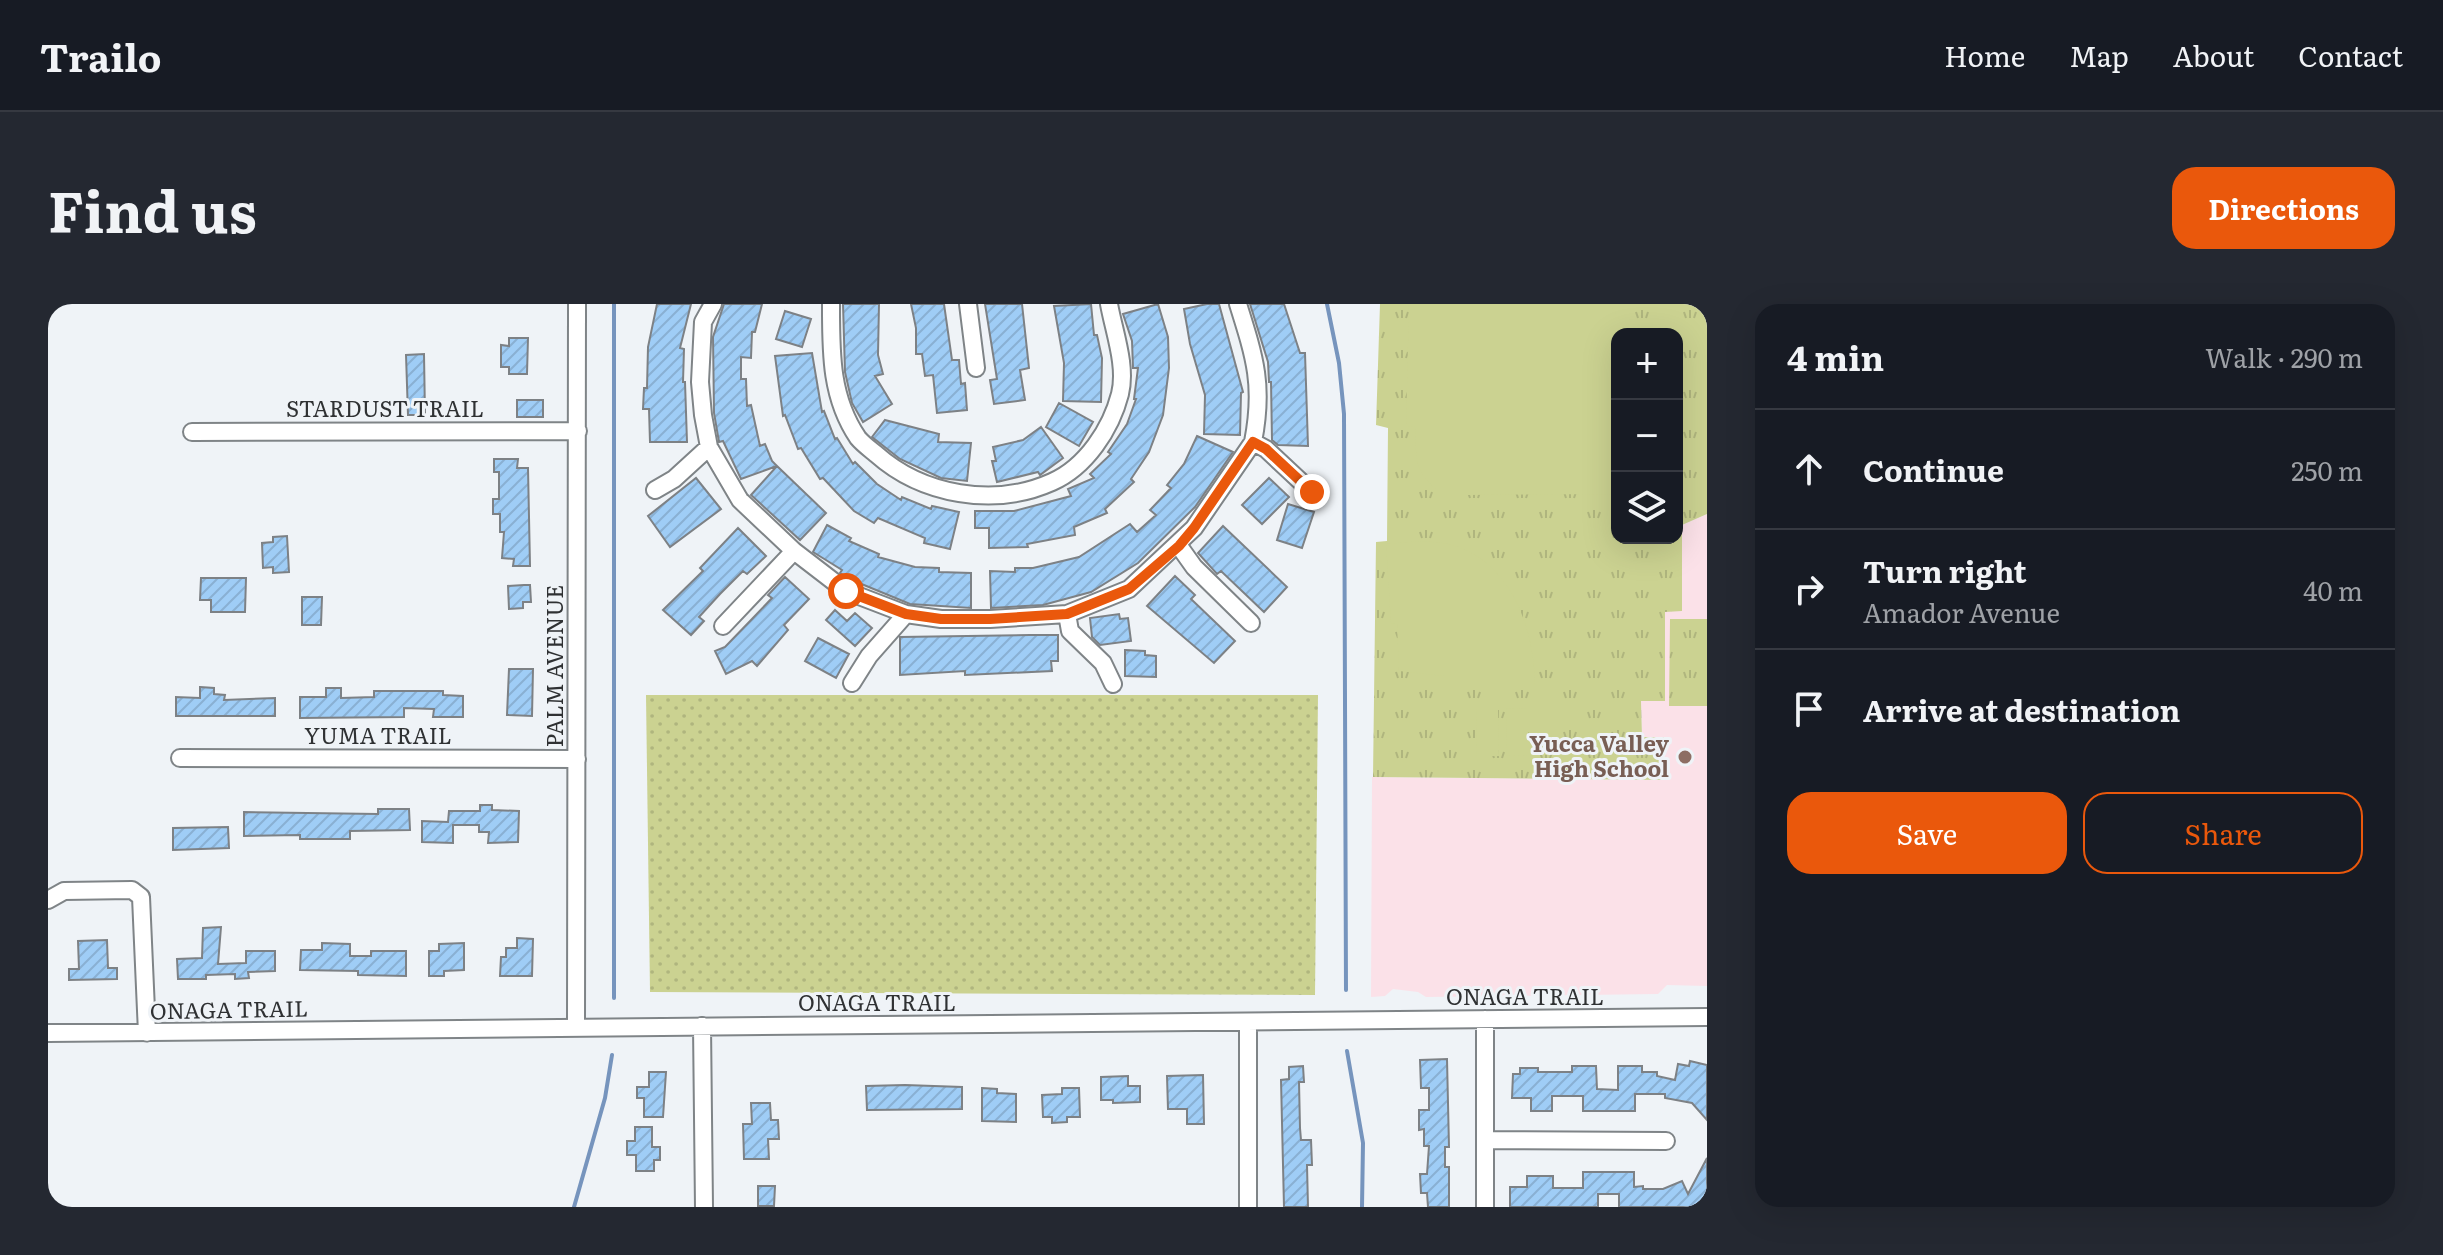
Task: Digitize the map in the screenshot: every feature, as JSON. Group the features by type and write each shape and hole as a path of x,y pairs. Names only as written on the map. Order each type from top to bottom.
{"street":[{"name":"PALM AVENUE","path":"576,1028 577,304"},
{"path":"713,304 703,322 700,382 709,447 740,500 794,551 846,591 906,614 941,619 1067,614 1129,589 1179,546 1253,442 1259,393 1253,355 1238,304"},
{"path":"831,304 831,365 845,416 860,441 907,477 940,491 984,495 1018,492 1053,482 1097,446 1120,393 1122,370 1109,304"},
{"path":"968,304 976,368"},
{"name":"STARDUST TRAIL","path":"192,432 578,431"},
{"path":"1253,442 1266,449 1312,492"},
{"path":"655,490 674,479 709,447"},
{"path":"1179,546 1194,567 1251,623"},
{"path":"723,626 794,551"},
{"path":"852,683 869,656 906,614"},
{"path":"1067,614 1070,631 1103,663 1113,684"},
{"name":"YUMA TRAIL","path":"180,758 577,759"},
{"path":"48,900 64,891 132,890 141,897 147,1033"},
{"name":"ONAGA TRAIL","path":"48,1033 1707,1017"},
{"path":"1485,1019 1485,1207"},
{"path":"1248,1022 1248,1207"},
{"path":"702,1026 704,1207"},
{"path":"1485,1140 1666,1141"}],"shaded area":[{"name":"Yucca Valley High School","path":"1707,514 1707,986 1667,985 1658,994 1426,997 1418,992 1393,989 1385,996 1371,997 1372,777 1664,780 1663,737 1642,738 1641,701 1665,700 1665,611 1682,610 1683,525"}],"green space":[{"path":"1380,304 1707,304 1707,514 1683,525 1683,328 1611,328 1611,544 1682,544 1682,611 1665,612 1665,701 1641,701 1642,737 1664,737 1664,780 1373,777 1376,542 1387,541 1388,428 1376,425"},
{"path":"1409,304 1610,304 1624,328 1611,328 1611,494 1466,495 1466,489 1436,489 1419,468 1415,427 1406,426"},
{"path":"1421,541 1448,544 1473,554 1490,566 1504,582 1524,620 1534,663 1535,684 1444,684 1444,676 1399,671 1397,624 1391,623 1386,544"},
{"path":"1670,619 1707,619 1707,706 1669,706"},
{"path":"646,695 1318,695 1315,995 650,992"},
{"path":"1528,708 1528,755 1507,756 1506,709"},
{"path":"1535,708 1557,708 1557,755 1535,755"},
{"path":"1476,709 1498,709 1499,756 1477,756"}],"building":[{"path":"657,304 691,304 680,348 684,349 687,442 650,442 649,409 643,409 644,388 647,388 648,347"},
{"path":"724,304 762,304 755,332 752,332 751,358 741,357 741,379 746,379 747,406 751,405 760,446 765,444 777,466 741,479 723,441 719,442 714,413 713,337"},
{"path":"843,304 879,304 878,355 883,374 875,376 892,404 863,422 852,403 845,372"},
{"path":"911,304 944,304 952,360 959,360 967,410 937,413 933,375 925,376 922,354 916,354 916,328"},
{"path":"985,304 1022,304 1029,368 1020,370 1025,400 994,404 990,380 997,379"},
{"path":"1091,304 1094,335 1097,335 1102,358 1101,402 1063,401 1064,363 1054,306"},
{"path":"1158,304 1168,337 1169,368 1163,415 1149,452 1131,479 1134,482 1105,509 1107,513 1074,527 1075,535 1027,544 1028,547 989,548 989,528 975,528 975,511 1014,511 1071,496 1068,489 1094,478 1090,474 1111,454 1108,452 1127,424 1136,399 1138,368 1133,368 1132,341 1123,314"},
{"path":"1219,304 1243,392 1240,435 1204,434 1205,395 1190,344 1184,309"},
{"path":"1250,304 1284,304 1300,353 1305,353 1308,446 1278,445 1272,440 1268,362"},
{"path":"785,311 811,319 802,347 776,339"},
{"path":"509,338 528,338 527,374 509,374 509,367 501,367 501,345 509,346"},
{"path":"812,353 822,412 835,439 853,464 855,462 877,484 901,500 902,497 931,509 932,506 959,512 950,549 924,543 925,538 878,518 874,523 854,511 823,478 820,479 801,448 798,449 783,416 775,356"},
{"path":"424,354 425,415 408,415 406,355"},
{"path":"517,400 543,400 543,417 517,417"},
{"path":"1059,403 1093,422 1079,446 1046,427"},
{"path":"885,420 939,434 938,442 971,443 967,481 941,478 900,459 872,437"},
{"path":"1041,427 1063,458 1040,475 1038,472 997,482 992,461 996,461 993,447 1023,440"},
{"path":"1197,436 1233,452 1195,507 1138,563 1091,592 1043,605 991,608 990,571 1015,572 1015,568 1033,568 1079,557 1130,524 1137,532 1156,515 1150,510 1171,488 1167,485 1184,464"},
{"path":"494,459 518,459 517,468 528,468 530,566 513,566 514,559 502,558 504,532 500,532 500,514 493,514 493,499 499,499 499,472 494,472"},
{"path":"777,466 826,513 800,540 751,495"},
{"path":"696,478 721,509 670,547 648,516"},
{"path":"1269,478 1289,497 1262,524 1242,505"},
{"path":"1288,504 1314,512 1302,548 1277,540"},
{"path":"827,525 851,538 849,541 879,554 878,557 915,567 939,568 939,572 971,573 971,608 910,604 847,578 840,573 842,570 813,552"},
{"path":"1223,526 1287,587 1264,612 1221,571 1217,574 1198,553"},
{"path":"738,528 766,556 747,574 743,571 720,594 699,617 704,621 691,635 663,610 703,571 700,568"},
{"path":"287,536 289,572 273,573 273,567 263,568 262,543 273,542 273,537"},
{"path":"1175,576 1195,595 1191,599 1235,641 1214,663 1147,606"},
{"path":"785,577 809,599 784,625 788,630 757,666 752,661 726,674 715,651 725,647 772,598 768,595"},
{"path":"201,578 246,578 245,612 211,612 211,600 200,600"},
{"path":"530,585 531,602 523,602 523,608 509,609 508,586"},
{"path":"302,597 322,597 321,625 302,625"},
{"path":"835,610 847,621 855,613 872,628 855,646 826,620"},
{"path":"1119,614 1120,619 1128,618 1131,641 1100,645 1092,637 1090,618"},
{"path":"1058,635 1058,661 1051,661 1052,671 900,675 900,637"},
{"path":"818,638 849,654 836,678 805,661"},
{"path":"1125,650 1145,651 1145,655 1156,656 1156,677 1125,676"},
{"path":"509,669 533,669 532,716 507,715"},
{"path":"200,687 214,688 214,694 225,695 224,700 275,698 275,716 176,716 176,697 200,698"},
{"path":"326,688 341,688 341,698 374,697 374,691 443,691 443,695 463,696 463,717 433,717 434,709 404,708 404,717 300,718 300,697 326,697"},
{"path":"480,805 492,805 492,810 519,811 518,842 488,843 489,832 479,832 479,825 453,825 453,843 422,842 422,821 448,822 449,811 480,811"},
{"path":"378,809 409,809 410,830 350,831 350,839 300,839 300,835 244,836 244,812 378,814"},
{"path":"228,827 229,848 173,850 173,828"},
{"path":"221,927 218,964 246,963 246,951 275,951 275,971 248,972 249,978 235,979 235,974 206,975 206,979 178,979 177,959 202,958 203,928"},
{"path":"517,938 533,939 532,976 500,976 501,957 506,957 506,948 517,948"},
{"path":"107,940 108,968 117,968 117,979 69,980 69,969 79,969 78,941"},
{"path":"322,943 350,944 350,956 371,956 371,951 406,951 406,976 300,970 301,950 322,950"},
{"path":"464,943 464,970 444,971 444,976 429,976 429,951 439,951 439,944"},
{"path":"1447,1059 1449,1147 1445,1147 1445,1167 1449,1167 1449,1207 1428,1207 1427,1193 1421,1193 1420,1174 1427,1174 1429,1146 1424,1146 1424,1129 1419,1130 1419,1110 1429,1110 1429,1088 1421,1088 1420,1060"},
{"path":"1690,1061 1707,1065 1707,1120 1692,1103 1665,1098 1665,1094 1635,1094 1635,1111 1583,1111 1583,1096 1552,1096 1552,1111 1531,1111 1531,1098 1512,1098 1513,1074 1520,1074 1520,1068 1538,1068 1538,1072 1572,1072 1572,1066 1596,1066 1597,1089 1618,1090 1618,1066 1642,1066 1642,1072 1657,1072 1657,1076 1675,1080 1678,1064 1689,1066"},
{"path":"1303,1066 1304,1082 1299,1082 1301,1140 1311,1140 1312,1165 1307,1165 1308,1207 1284,1207 1281,1080 1289,1079 1289,1067"},
{"path":"649,1072 666,1072 663,1117 644,1117 644,1098 637,1098 637,1087 649,1087"},
{"path":"1203,1075 1204,1124 1187,1124 1187,1109 1168,1109 1167,1076"},
{"path":"1128,1076 1128,1086 1140,1086 1140,1102 1101,1100 1101,1077"},
{"path":"866,1086 962,1087 962,1109 867,1110"},
{"path":"982,1088 1016,1094 1016,1122 982,1121"},
{"path":"1062,1088 1079,1088 1080,1117 1067,1117 1067,1122 1052,1123 1052,1117 1043,1117 1042,1095 1062,1094"},
{"path":"751,1103 770,1103 771,1120 778,1120 779,1139 768,1139 769,1159 744,1159 743,1124 752,1124"},
{"path":"635,1127 652,1127 652,1147 660,1147 660,1160 654,1160 654,1171 636,1171 636,1155 627,1155 627,1141 635,1141"},
{"path":"1707,1158 1707,1207 1619,1207 1619,1194 1598,1194 1598,1207 1510,1207 1510,1187 1527,1187 1527,1176 1553,1176 1553,1188 1583,1188 1583,1172 1634,1172 1634,1187 1663,1189 1682,1181 1688,1194"},
{"path":"758,1186 775,1186 774,1206 758,1206"}],"waterway":[{"path":"614,304 614,998"},
{"path":"1327,304 1339,363 1344,414 1346,990"},
{"path":"1347,1051 1363,1143 1362,1207"},
{"path":"574,1207 605,1098 612,1055"}],"place":[{"name":"Yucca Valley High School","path":"1685,757"}],"route":[{"path":"846,591 906,614 941,619 1067,614 1129,589 1179,546 1253,442 1266,449 1312,492"}]}
